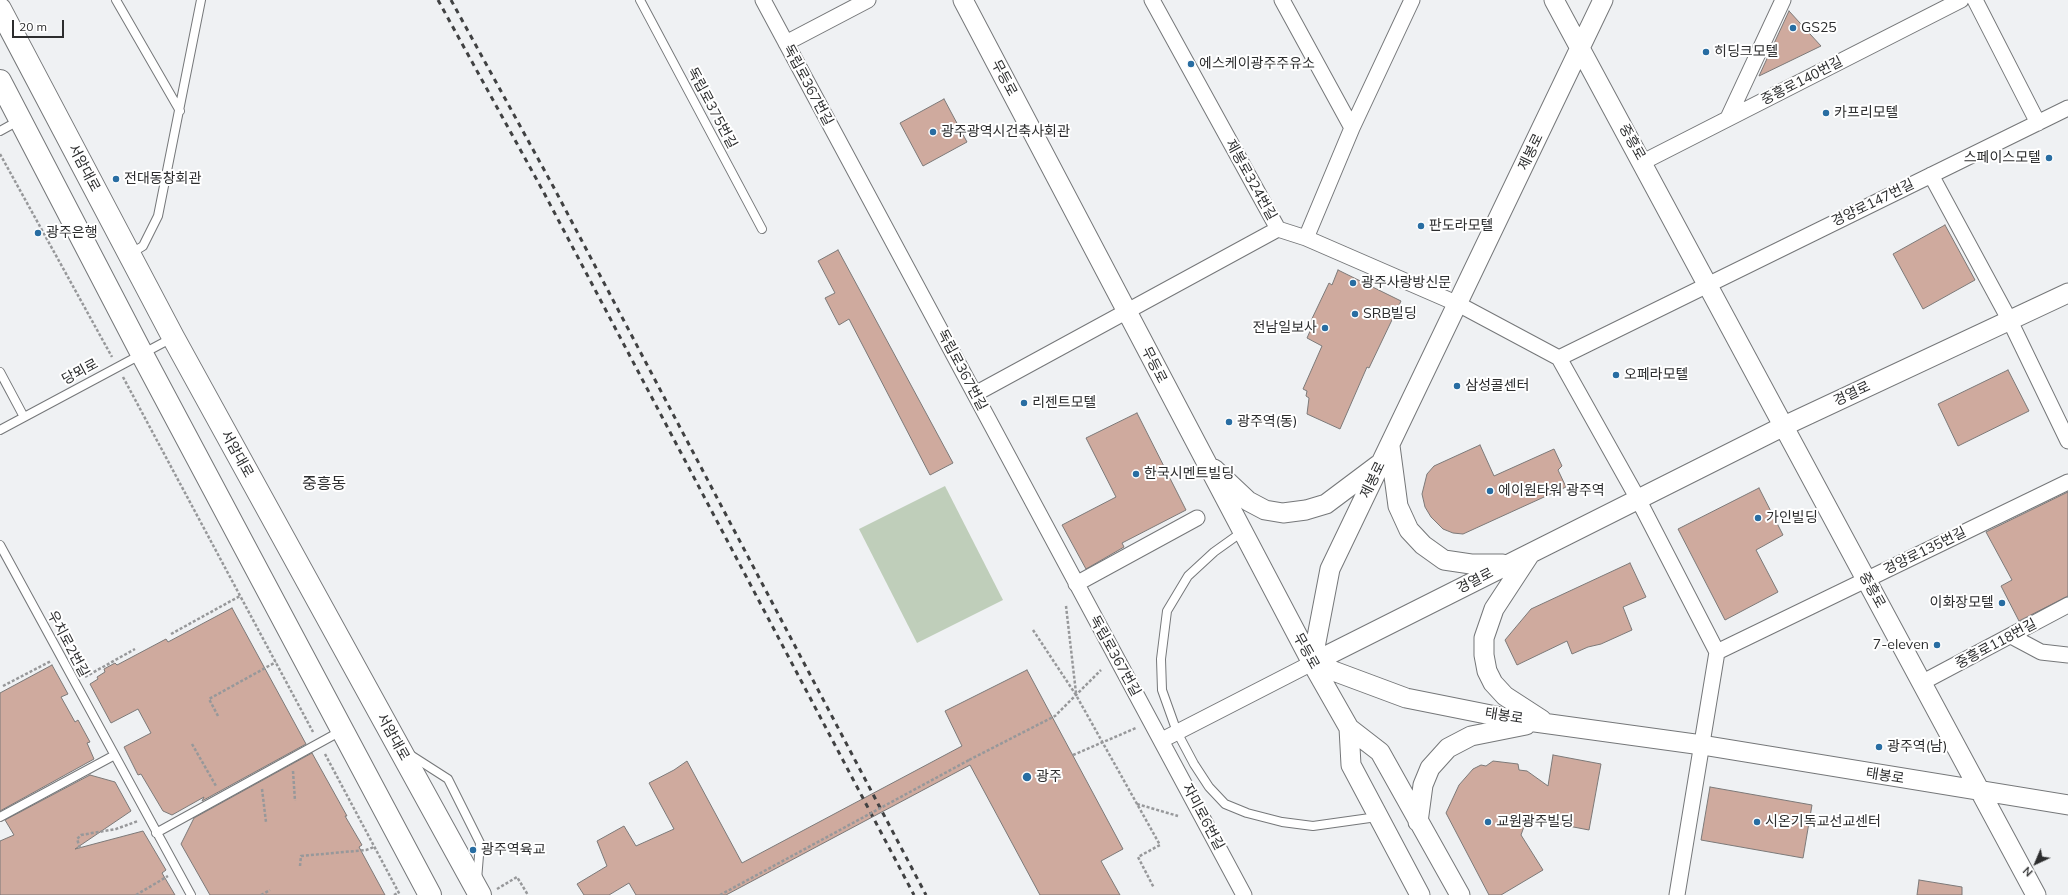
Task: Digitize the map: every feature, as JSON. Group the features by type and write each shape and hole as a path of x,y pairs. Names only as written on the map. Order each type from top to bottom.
{"main road":[{"name":"서암대로","path":"0,9 173,337 398,747 483,892"},
{"path":"0,81 142,354 430,895"}],"street":[{"name":"독립로367번길","path":"763,0 1076,584 1162,740"},
{"path":"786,43 868,0"},
{"name":"무등로","path":"963,0 1203,459 1312,663 1349,728 1380,752 1460,895"},
{"path":"1282,0 1352,128"},
{"path":"1306,238 1352,128 1412,0"},
{"name":"중흥로","path":"1554,0 1982,791 2036,895"},
{"name":"제봉로","path":"1312,663 1330,569 1603,0"},
{"path":"1728,118 1783,0"},
{"name":"중흥로140번길","path":"1643,162 1961,0"},
{"path":"1975,0 2038,123"},
{"name":"제봉로324번길","path":"1154,1 1278,229 1306,238 1458,304"},
{"name":"경양로147번길","path":"1708,284 2068,108"},
{"path":"1931,175 2010,321 2068,441"},
{"path":"975,394 1127,313 1278,229"},
{"path":"1559,358 1708,284"},
{"name":"경열로","path":"1312,663 1784,426 2068,293"},
{"path":"1458,304 1559,358 1638,499 1717,652 1677,895"},
{"path":"1203,459 1248,501 1265,510 1283,513 1306,510 1326,504 1386,454 1398,506 1409,530 1423,545 1444,560 1471,564 1508,564"},
{"name":"경양로135번길","path":"1717,652 2068,482"},
{"path":"1076,584 1197,518"},
{"path":"1530,553 1494,609 1484,638 1484,655 1487,671 1493,683 1505,696 1545,722"},
{"name":"중흥로118번길","path":"1923,682 2068,605"},
{"path":"2011,636 2041,652 2068,655"},
{"path":"1162,740 1312,663"},
{"name":"태봉로","path":"1312,663 1406,698 1506,718 1545,722 1702,745 2068,805"},
{"path":"1418,822 1423,785 1430,768 1448,748 1471,736 1545,722"},
{"name":"무등로","path":"1349,728 1351,765 1377,817 1420,895"},
{"name":"자미로6번길","path":"1162,740 1244,895"}],"lane":[{"path":"116,0 180,111"},
{"path":"129,255 143,246 158,216 201,0"},
{"name":"독립로375번길","path":"640,0 762,229"},
{"path":"0,131 20,120"},
{"name":"당뫼로","path":"0,430 173,337"},
{"path":"0,372 24,417"},
{"path":"1242,532 1214,552 1188,576 1167,611 1161,659 1162,690 1177,732 1202,775 1225,804 1247,814 1282,822 1313,826 1377,817"},
{"name":"우치로2번길","path":"0,544 113,756 191,895"},
{"path":"156,833 343,731"},
{"path":"0,818 113,756"}],"path":[{"path":"0,154 117,367 400,894 394,895"},
{"path":"171,634 240,596"},
{"path":"1066,606 1076,695"},
{"path":"1033,630 1076,695 1160,845 1138,857 1154,888"},
{"path":"74,683 135,649"},
{"path":"3,686 60,656"},
{"path":"218,716 209,699 276,662"},
{"path":"720,895 969,760 1055,716 1100,670"},
{"path":"1073,755 1103,743 1151,720"},
{"path":"192,744 222,797"},
{"path":"293,758 295,801"},
{"path":"261,776 266,822"},
{"path":"1137,804 1178,816"},
{"path":"80,848 77,840 81,835 116,829 148,818"},
{"path":"300,866 301,856 366,850 374,847"},
{"path":"136,895 177,871"},
{"path":"483,892 517,877 528,895"},
{"path":"261,895 270,890"}],"green space":[{"path":"945,486 1003,600 917,643 859,529"}],"building":[{"name":"GS25","path":"1789,11 1821,46 1759,76"},
{"name":"광주광역시건축사회관","path":"944,99 967,142 923,166 900,123"},
{"path":"1945,225 1975,280 1923,309 1893,254"},
{"path":"838,250 953,463 930,475 849,319 839,325 825,298 835,293 818,261"},
{"name":"SRB빌딩","path":"1338,270 1401,301 1369,368 1367,367 1340,429 1307,414 1309,398 1306,396 1307,391 1303,389 1322,346 1307,338 1311,329 1308,327 1329,283 1332,285"},
{"path":"2008,370 2029,411 1958,446 1938,404"},
{"name":"한국시멘트빌딩","path":"1137,413 1186,510 1122,543 1124,547 1086,569 1062,525 1116,497 1086,438"},
{"name":"에이원타워 광주역","path":"1480,445 1494,476 1554,449 1562,466 1558,470 1566,487 1463,534 1453,533 1443,529 1431,517 1425,507 1422,494 1427,474 1434,466"},
{"path":"1759,488 1783,535 1756,550 1778,592 1725,620 1678,529"},
{"path":"2068,492 2068,596 2019,621 2001,586 2012,580 1986,532"},
{"path":"1630,563 1646,597 1623,607 1632,630 1601,644 1588,647 1572,654 1567,641 1517,665 1505,640 1531,609"},
{"path":"232,608 306,744 202,801 204,797 172,815 163,811 141,774 138,775 124,747 151,733 138,709 111,723 90,684 105,672 104,669 115,663 117,665 166,639 168,642"},
{"path":"52,665 68,694 61,697 75,722 78,720 90,742 87,743 94,759 0,811 0,693"},
{"path":"1027,670 1123,849 1101,861 1120,895 1040,895 970,765 726,895 636,895 629,883 609,895 584,895 577,884 607,866 597,841 624,826 636,846 674,829 649,783 674,770 687,761 742,863 962,746 945,711"},
{"path":"312,753 362,845 359,847 385,895 210,895 181,844 194,818"},
{"name":"교원광주빌딩","path":"1553,755 1601,764 1589,830 1527,818 1521,835 1543,870 1501,895 1489,895 1446,813 1459,785 1473,769 1481,765 1486,766 1493,761 1518,764 1519,770 1527,771 1548,786"},
{"path":"90,775 115,782 131,811 75,849 143,831 166,870 162,873 175,895 0,895 0,841 14,835 5,820"},
{"name":"시온기독교선교센터","path":"1710,787 1812,805 1803,858 1701,840"},
{"path":"1919,880 1962,887 1962,895 1917,895"}],"railway":[{"path":"438,0 543,191 914,895"},
{"path":"451,0 553,186 926,895"}],"place":[{"name":"GS25","path":"1793,28"},
{"name":"히딩크모텔","path":"1706,52"},
{"name":"에스케이광주주유소","path":"1191,64"},
{"name":"카프리모텔","path":"1826,113"},
{"name":"광주광역시건축사회관","path":"933,132"},
{"name":"스페이스모텔","path":"2049,158"},
{"name":"전대동창회관","path":"116,179"},
{"name":"판도라모텔","path":"1421,226"},
{"name":"광주은행","path":"38,233"},
{"name":"광주사랑방신문","path":"1353,283"},
{"name":"SRB빌딩","path":"1355,314"},
{"name":"전남일보사","path":"1325,328"},
{"name":"오페라모텔","path":"1616,375"},
{"name":"삼성콜센터","path":"1457,386"},
{"name":"리젠트모텔","path":"1024,403"},
{"name":"광주역(동)","path":"1229,422"},
{"name":"한국시멘트빌딩","path":"1136,474"},
{"name":"에이원타워 광주역","path":"1490,491"},
{"name":"가인빌딩","path":"1758,518"},
{"name":"이화장모텔","path":"2002,603"},
{"name":"7-eleven","path":"1937,645"},
{"name":"광주역(남)","path":"1879,747"},
{"name":"광주","path":"1027,777"},
{"name":"교원광주빌딩","path":"1488,822"},
{"name":"시온기독교선교센터","path":"1757,822"},
{"name":"광주역육교","path":"473,850"}],"district":[{"name":"중흥동","path":"324,484"}]}
